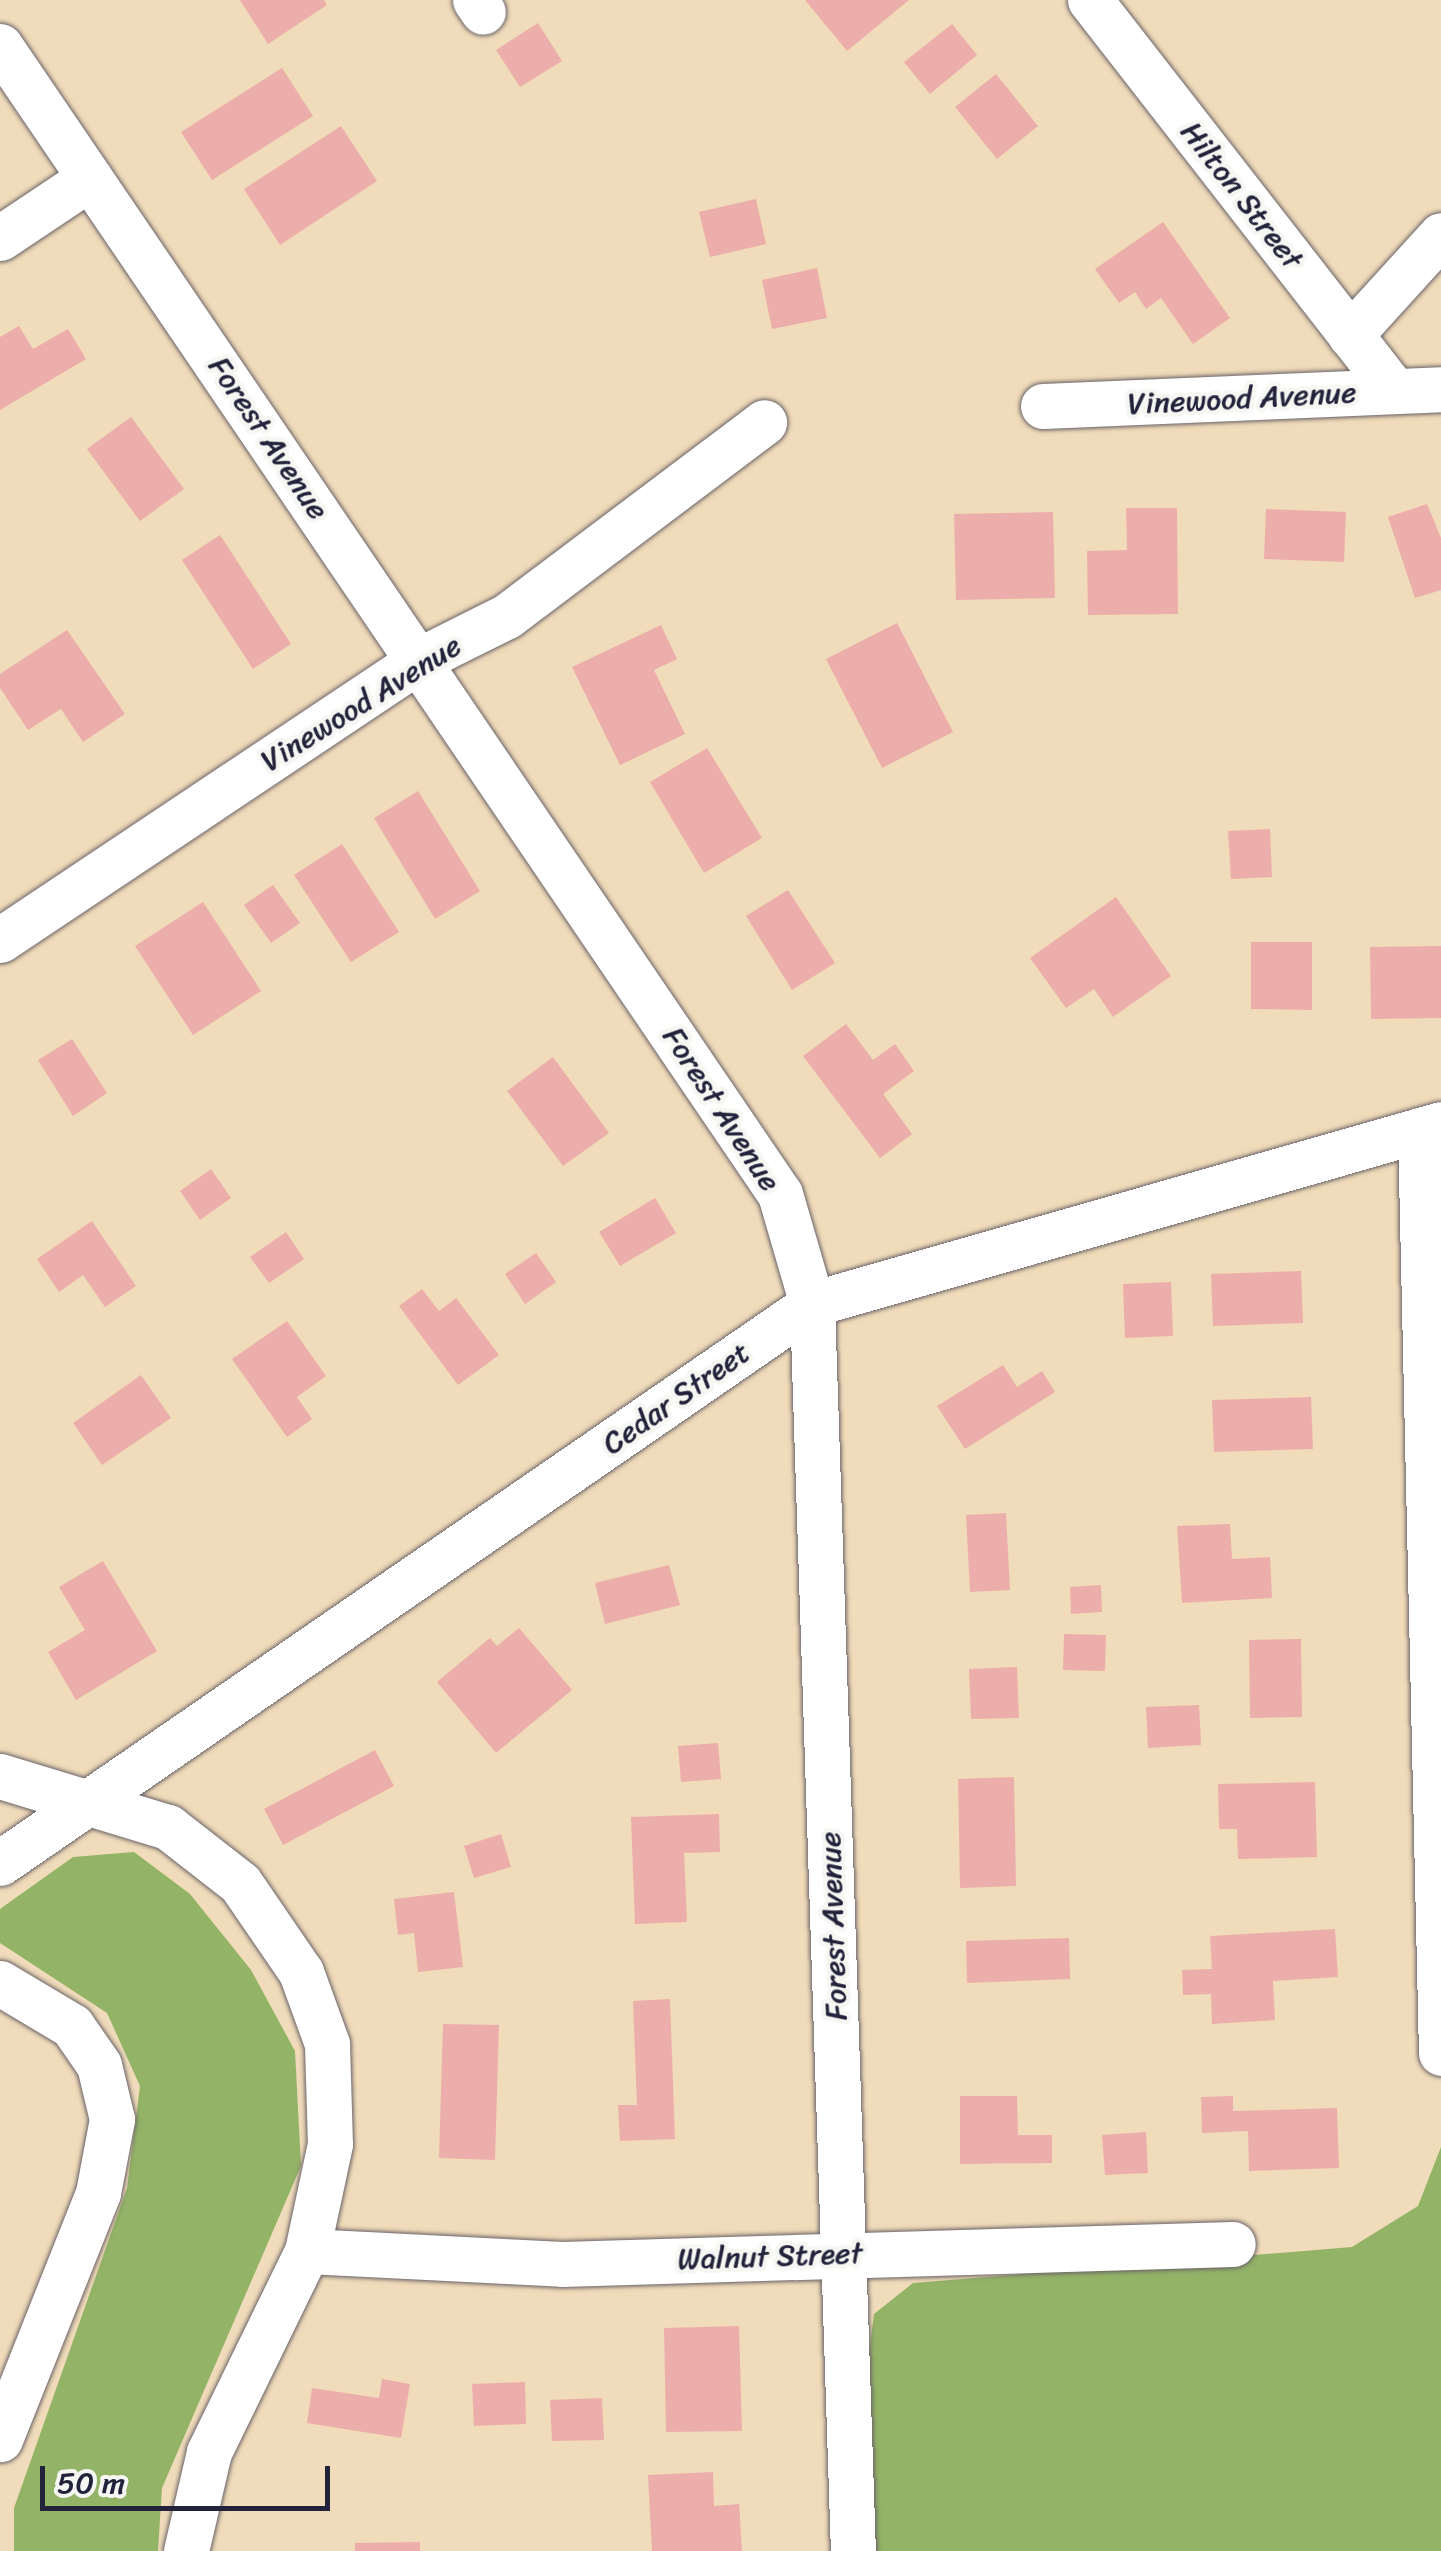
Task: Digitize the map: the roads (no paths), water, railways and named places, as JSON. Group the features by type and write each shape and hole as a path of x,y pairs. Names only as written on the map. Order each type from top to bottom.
{"street":[{"name":"Hilton Street","path":"1090,0 1394,391"},
{"name":"Forest Avenue","path":"0,46 421,659 780,1194 812,1304 853,2551"},
{"path":"0,238 90,178"},
{"path":"1350,334 1441,235"},
{"name":"Vinewood Avenue","path":"1043,406 1441,389"},
{"name":"Vinewood Avenue","path":"0,940 421,659 507,616 764,422"},
{"path":"1430,1127 1441,2053"},
{"name":"Cedar Street","path":"0,1863 812,1304 1430,1127"},
{"path":"0,1776 168,1827 240,1883 301,1972 328,2044 330,2144 307,2251 209,2452 186,2551"},
{"path":"0,1982 72,2026 99,2065 112,2119 98,2193 0,2439"},
{"name":"Walnut Street","path":"307,2251 562,2264 1233,2244"}]}
